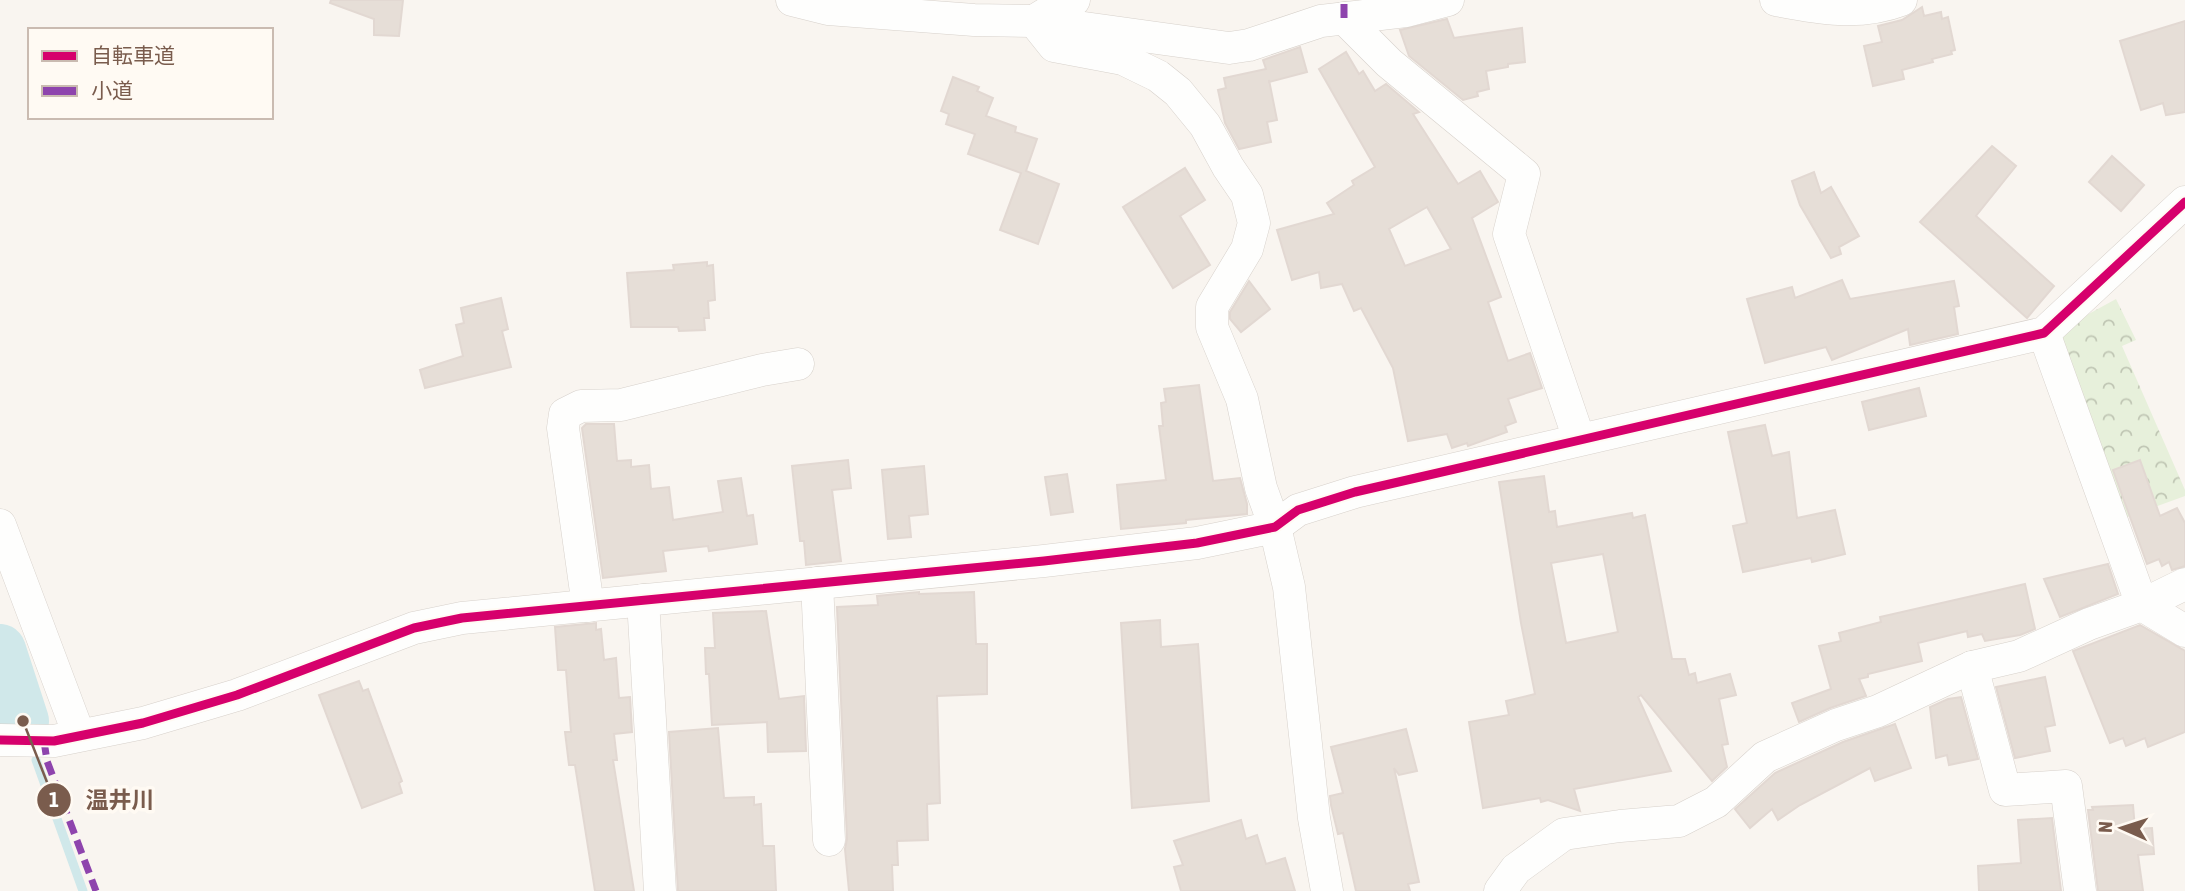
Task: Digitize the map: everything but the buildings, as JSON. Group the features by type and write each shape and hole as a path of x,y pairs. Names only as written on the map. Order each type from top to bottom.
{"street":[{"path":"792,0 828,9 974,20 1034,21 1229,48 1249,45 1321,21 1406,11 1448,0"},
{"path":"1034,21 1073,0"},
{"path":"1776,0 1828,9 1867,9 1901,0"},
{"path":"1343,18 1389,63 1524,174 1509,234 1579,439"},
{"path":"1034,21 1054,46 1123,59 1158,76 1178,92 1205,125 1247,195 1254,223 1247,248 1212,307 1212,327 1242,399 1262,488 1275,527 1289,587 1314,818 1327,891"},
{"path":"0,740 54,741 144,723 237,695 414,628 462,618 1197,543 1275,527 1298,510 1355,492 2044,332 2185,202"},
{"path":"2044,332 2142,605 2185,631"},
{"path":"588,606 562,428 565,414 581,406 621,404 798,364"},
{"path":"0,525 79,735"},
{"path":"817,583 829,840"},
{"path":"1500,891 1516,869 1564,834 1620,825 1679,821 1716,802 1765,757 1836,725 1878,711 1972,667 2019,656 2089,624 2142,605 2185,584"},
{"path":"643,600 660,891"},
{"path":"1972,667 2005,790 2066,786 2080,891"}],"green space":[{"path":"2116,299 2136,340 2122,346 2185,490 2185,496 2119,520 2058,349 2063,328"}],"waterway":[{"path":"0,650 23,721"},
{"path":"36,760 83,891"}],"marked path":[{"path":"1344,0 1344,18"},
{"path":"44,741 47,761 96,891"}],"cycle path":[{"path":"0,740 54,741 143,723 237,695 414,628 462,618 1044,561 1197,543 1275,527 1298,510 1355,492 2044,333 2185,202"}],"place":[{"name":"温井川","path":"23,721"}]}
